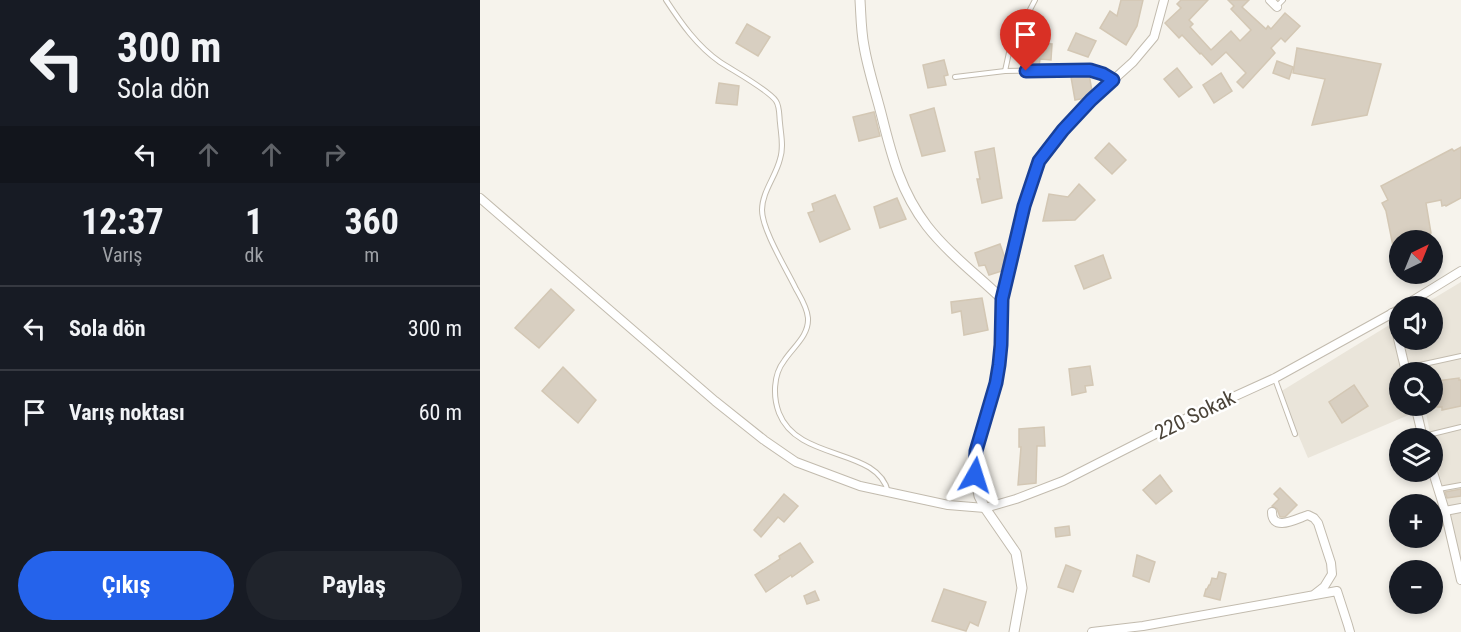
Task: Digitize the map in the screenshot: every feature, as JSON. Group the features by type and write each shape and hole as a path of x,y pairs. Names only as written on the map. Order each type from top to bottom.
{"street":[{"path":"860,0 863,44 900,181 928,227 1002,299"},
{"path":"1016,631 1022,588 1016,553 985,508 977,488 975,463 976,451 999,365 1002,299 1024,206 1039,161 1063,130 1091,100 1133,62 1154,37 1164,0"},
{"path":"1270,0 1277,7"},
{"path":"480,198 715,401 795,462 860,486 888,493 948,505 985,508"},
{"path":"1420,296 1461,271"},
{"name":"220 Sokak","path":"985,508 1063,481 1187,418 1275,378 1389,316"},
{"path":"1436,482 1461,580"},
{"path":"1445,511 1461,508"},
{"path":"1272,512 1271,516 1281,524 1308,515 1318,523 1331,563 1332,574 1324,587 1314,595"},
{"path":"1092,632 1139,629 1337,591 1350,632"}],"lane":[{"path":"666,0 698,43 718,60 772,97 778,108 782,152 762,204 763,219 804,303 808,322 804,334 784,360 777,376 775,395 778,411 792,432 805,442 856,461 873,470 882,478 888,493"},
{"path":"1005,71 1010,48 1035,0"},
{"path":"1277,7 1283,0"},
{"path":"955,77 1005,71 1090,70 1113,80"},
{"path":"1437,362 1461,356"},
{"path":"1275,378 1295,434"},
{"path":"1443,432 1461,427"},
{"path":"1438,489 1461,485"}],"shaded area":[{"path":"1461,282 1461,574 1441,482 1443,428 1429,428 1427,416 1443,416 1443,362 1389,362 1389,416 1406,416 1308,458 1280,392 1389,325 1389,350 1443,350 1443,296 1438,296"}],"building":[{"path":"1121,0 1143,0 1137,26 1126,45 1100,28 1110,11 1117,16"},
{"path":"1181,0 1208,0 1189,20 1193,24 1190,27 1211,50 1231,31 1240,41 1251,30 1231,9 1234,6 1228,0 1249,0 1242,7 1266,29 1268,26 1271,29 1285,13 1300,26 1285,42 1281,38 1271,48 1275,53 1243,88 1237,82 1246,73 1226,52 1212,65 1182,35 1179,38 1165,23 1181,8 1177,4"},
{"path":"747,24 770,37 758,56 736,43"},
{"path":"1076,33 1096,41 1088,57 1068,50"},
{"path":"1022,42 1052,44 1051,60 1040,59 1039,66 1021,67"},
{"path":"1297,48 1381,64 1367,115 1312,125 1325,79 1293,73"},
{"path":"944,60 948,75 944,76 946,85 928,88 923,65"},
{"path":"1277,61 1293,67 1289,79 1273,73"},
{"path":"1177,68 1192,87 1179,97 1164,79"},
{"path":"1221,73 1232,91 1214,103 1203,85"},
{"path":"1089,74 1092,91 1085,98 1075,100 1071,77"},
{"path":"719,83 739,86 737,105 716,103"},
{"path":"934,108 945,151 922,156 910,115"},
{"path":"874,112 880,136 859,141 853,117"},
{"path":"1109,143 1126,160 1112,174 1095,158"},
{"path":"1461,147 1461,198 1446,206 1442,206 1441,200 1426,203 1430,230 1390,230 1382,203 1388,200 1381,186 1452,149 1454,151"},
{"path":"994,148 1002,198 982,203 975,152"},
{"path":"1079,184 1095,200 1075,220 1043,221 1049,194 1068,197"},
{"path":"835,195 850,229 820,242 808,213 814,211 812,204"},
{"path":"897,198 906,219 880,228 874,207"},
{"path":"1000,244 1005,258 1002,271 989,275 985,265 979,266 975,253"},
{"path":"1103,255 1111,278 1084,289 1075,266"},
{"path":"551,289 574,310 539,348 515,328"},
{"path":"982,298 988,330 964,335 961,311 952,313 951,302"},
{"path":"1090,366 1093,385 1085,386 1086,392 1072,395 1069,369"},
{"path":"563,367 596,400 578,423 542,391"},
{"path":"1459,378 1461,380 1461,406 1443,410 1443,380"},
{"path":"1354,385 1368,406 1342,423 1329,402"},
{"path":"1044,427 1045,446 1037,446 1036,483 1018,485 1021,447 1019,447 1019,429"},
{"path":"1160,475 1172,491 1156,504 1143,490"},
{"path":"1280,488 1297,505 1285,517 1280,517 1277,509 1272,506 1279,499 1274,494"},
{"path":"1461,489 1461,496 1447,498 1445,492"},
{"path":"784,494 798,506 784,522 778,517 761,537 754,530"},
{"path":"1069,526 1070,535 1056,537 1055,528"},
{"path":"800,543 813,562 766,592 755,575"},
{"path":"1137,555 1155,562 1149,582 1133,576"},
{"path":"1066,565 1081,571 1073,592 1058,587"},
{"path":"1219,572 1226,574 1220,600 1204,596 1212,578 1217,579"},
{"path":"944,589 986,602 978,626 970,622 966,631 932,621"},
{"path":"815,591 819,600 807,604 804,596"}],"route":[{"path":"975,475 976,451 999,365 1002,299 1024,206 1039,161 1063,130 1113,80 1097,71 1090,70 1026,71"}]}
